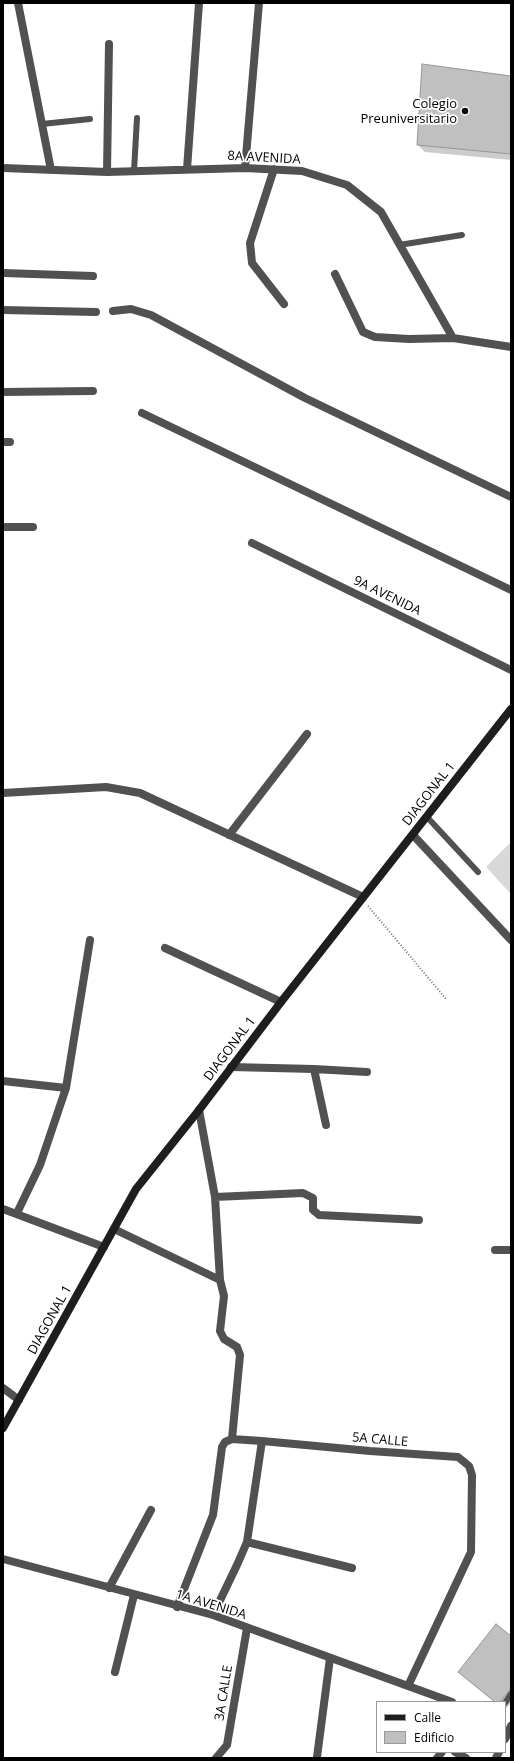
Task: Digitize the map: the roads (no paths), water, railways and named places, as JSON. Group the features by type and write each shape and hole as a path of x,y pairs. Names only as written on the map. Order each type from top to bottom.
{"street":[{"path":"18,3 51,170"},
{"path":"187,169 199,3"},
{"path":"244,168 259,3"},
{"path":"107,172 109,44"},
{"name":"8A AVENIDA","path":"3,168 107,172 187,169 274,169 302,171 347,185 381,212 453,338"},
{"path":"274,169 250,243 252,262 284,304"},
{"path":"3,272 94,276"},
{"path":"335,274 363,332 375,337 409,339 453,338 511,347"},
{"path":"113,311 131,309 151,315 305,398 511,497"},
{"path":"3,310 96,312"},
{"path":"3,392 93,391"},
{"path":"142,413 511,590"},
{"path":"3,527 33,527"},
{"name":"9A AVENIDA","path":"252,543 511,670"},
{"name":"DIAGONAL 1","path":"3,1428 136,1188 199,1110 281,1002 511,709"},
{"path":"229,835 307,734"},
{"path":"3,792 106,787 140,793 362,898"},
{"path":"413,835 511,940"},
{"path":"18,1214 40,1164 66,1088 90,940"},
{"path":"165,948 281,1002"},
{"path":"231,1067 367,1072"},
{"path":"314,1069 326,1125"},
{"path":"3,1082 66,1088"},
{"path":"177,1607 213,1515 222,1447 225,1442 232,1439 239,1352 235,1345 222,1337 220,1331 224,1296 220,1280 215,1197 199,1110"},
{"path":"215,1197 303,1193 313,1198 313,1210 319,1215 419,1220"},
{"path":"3,1209 104,1247"},
{"path":"114,1228 220,1280"},
{"path":"495,1250 511,1250"},
{"path":"3,1388 19,1400"},
{"name":"5A CALLE","path":"232,1439 370,1452 458,1457 469,1466 472,1476 471,1552 408,1686"},
{"path":"213,1615 247,1542 262,1441"},
{"path":"109,1588 151,1510"},
{"path":"247,1542 352,1568"},
{"name":"1A AVENIDA","path":"3,1559 177,1607 213,1615 449,1701"},
{"path":"115,1672 134,1595"},
{"name":"3A CALLE","path":"216,1758 227,1745 247,1628"},
{"path":"317,1757 330,1658"},
{"path":"506,1737 511,1726"},
{"path":"457,1753 466,1758"}],"lane":[{"path":"134,171 137,118"},
{"path":"42,124 90,119"},
{"path":"399,245 462,235"},
{"path":"427,817 478,872"}],"place":[{"name":"Colegio Preuniversitario","path":"465,111"}]}
